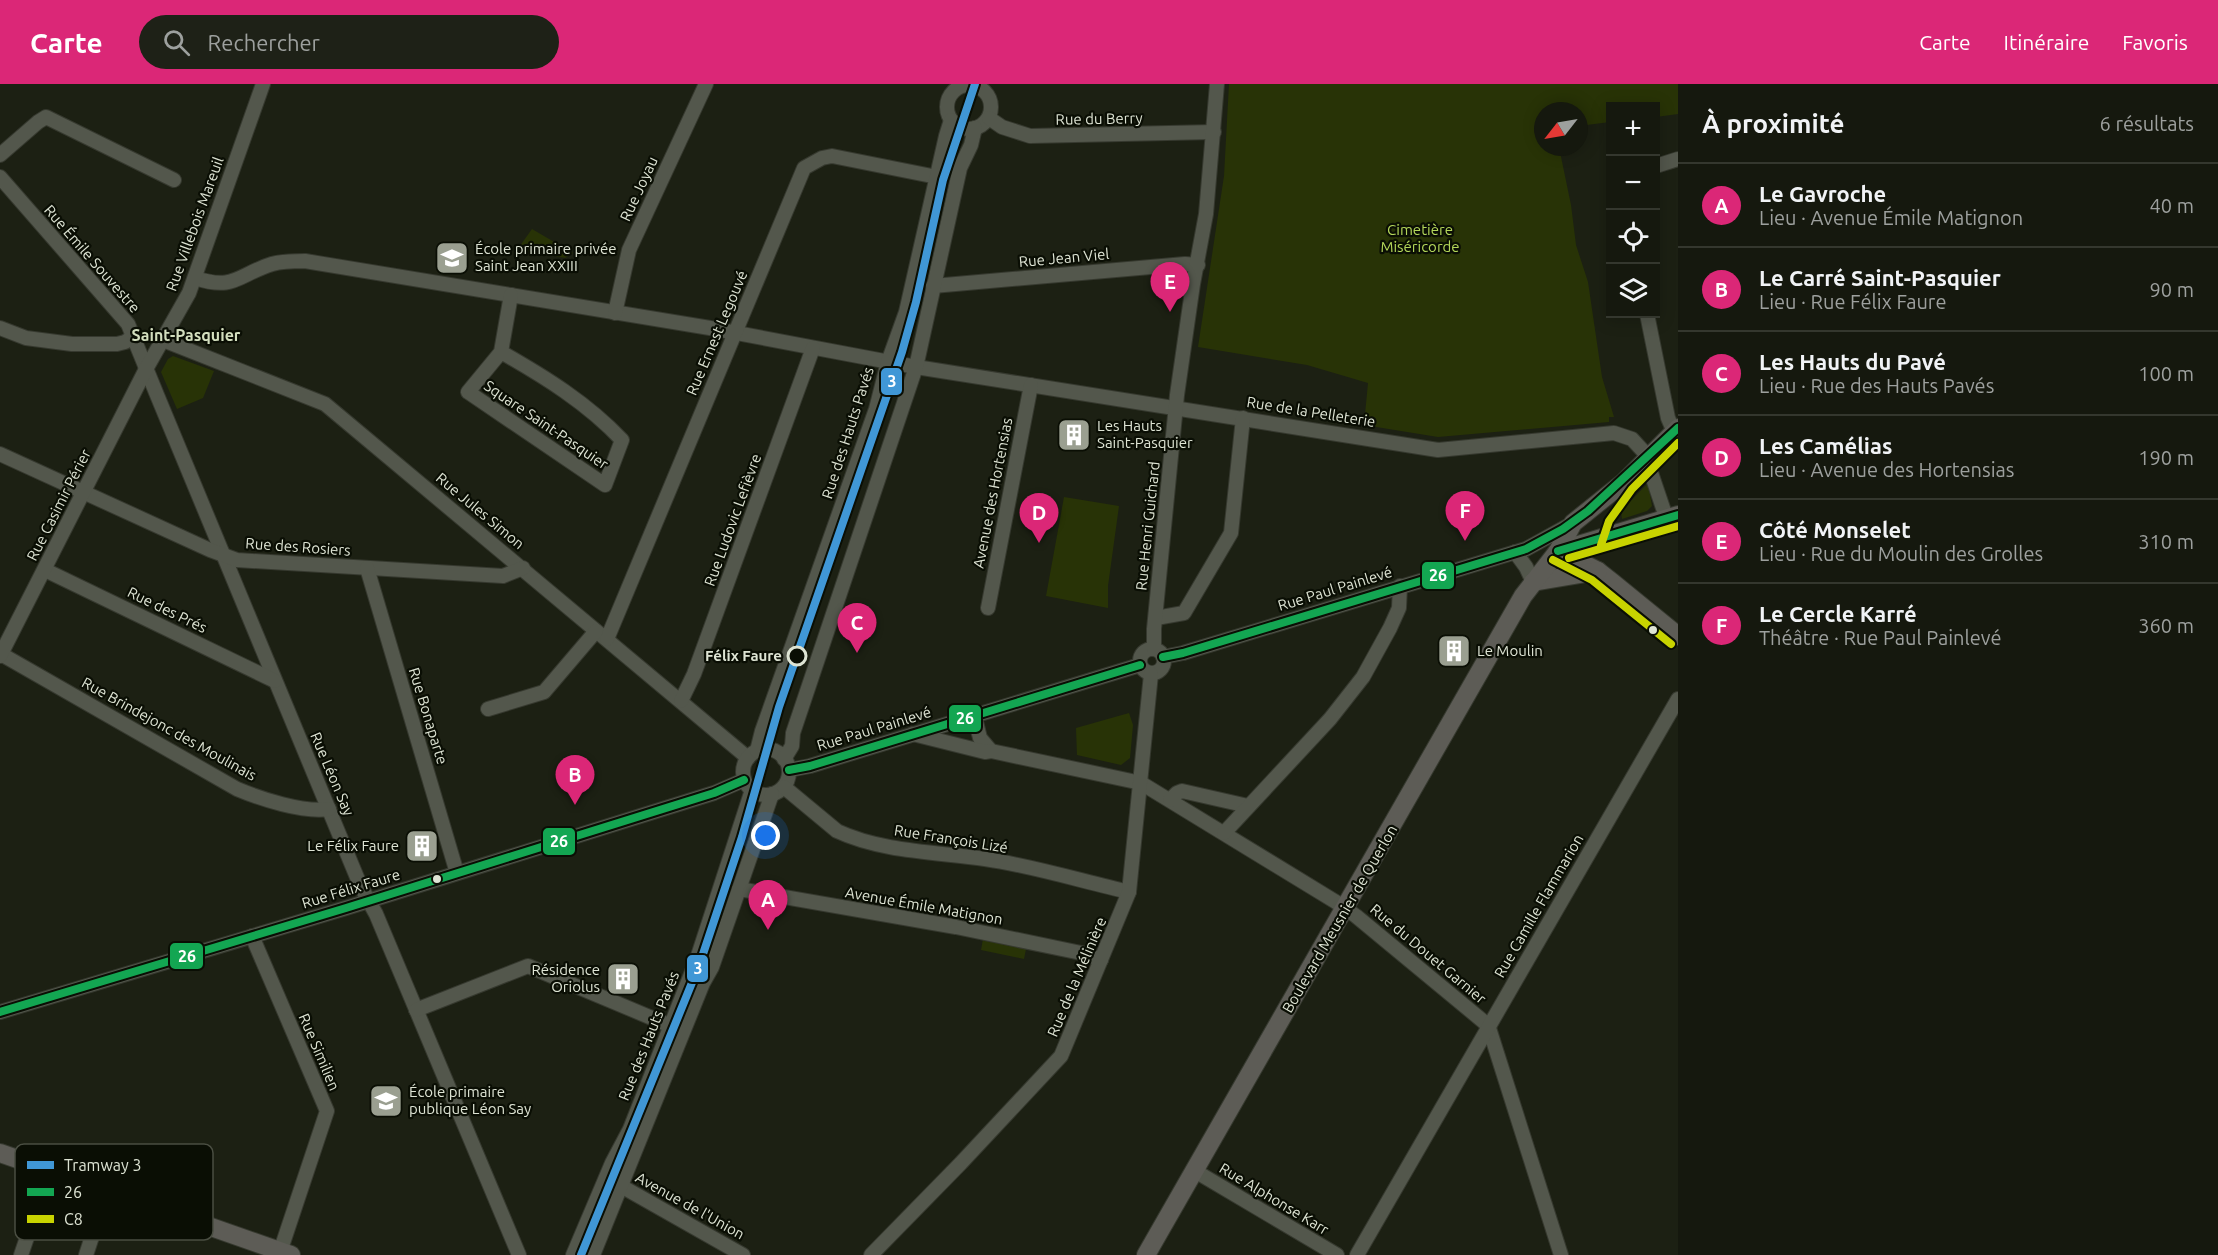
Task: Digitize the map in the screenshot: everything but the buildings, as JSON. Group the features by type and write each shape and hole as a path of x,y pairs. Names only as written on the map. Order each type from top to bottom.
{"main road":[{"path":"1573,523 1624,482 1676,430"},
{"path":"1598,571 1591,540 1600,516 1624,482"},
{"path":"1558,551 1672,516"},
{"name":"Boulevard Meusnier de Querlon","path":"1146,1255 1533,582 1558,551 1573,523"},
{"path":"1558,551 1598,571 1678,636"},
{"path":"1533,582 1598,571"},
{"path":"0,1153 15,1158"},
{"path":"213,1229 284,1254"}],"street":[{"name":"Rue Villebois Mareuil","path":"146,369 189,293 263,84"},
{"name":"Rue Joyau","path":"615,313 629,250 706,84"},
{"name":"Rue Henri Guichard","path":"1159,653 1156,618 1176,407 1193,284 1206,214 1217,84"},
{"path":"956,86 978,86 989,89 992,104 989,118 983,125 975,128 962,128 951,120 947,106 956,86"},
{"path":"0,155 46,117 174,180"},
{"name":"Rue du Berry","path":"989,118 1002,127 1030,136 1214,132"},
{"name":"Rue des Hauts Pavés","path":"752,754 894,363 951,120"},
{"path":"787,764 772,750 752,754 743,766 748,785 761,795 778,790 788,779 787,764 797,722 916,367 960,168 971,145 975,128"},
{"name":"Rue Ernest Legouvé","path":"488,709 544,692 602,635 735,333 804,168 822,158 832,156 937,177"},
{"path":"1660,165 1678,159"},
{"name":"Rue Émile Souvestre","path":"0,177 128,324 146,369"},
{"name":"Rue de la Pelleterie","path":"195,278 223,284 273,264 305,261 735,333 916,367 1438,450 1614,433 1632,439 1640,446 1672,516"},
{"name":"Rue Jean Viel","path":"933,286 1185,264 1198,265"},
{"name":"Square Saint-Pasquier","path":"501,352 549,379 603,421 622,440 605,485 468,393 501,352 511,295"},
{"path":"1648,318 1668,418 1676,430"},
{"path":"0,328 26,338 72,344 117,344 134,336"},
{"name":"Rue Jules Simon","path":"163,340 325,404 681,701 752,754"},
{"name":"Rue Ludovic Lefièvre","path":"681,701 694,674 813,348"},
{"name":"Rue Casimir Périer","path":"1,655 146,369"},
{"name":"Rue Léon Say","path":"146,369 275,681 519,1255"},
{"name":"Avenue des Hortensias","path":"988,608 1031,385"},
{"path":"1156,618 1184,613 1231,533 1243,418"},
{"name":"Rue des Rosiers","path":"0,454 237,560 503,576 523,568"},
{"path":"1521,551 1573,523"},
{"path":"1521,551 1558,551"},
{"path":"1521,551 1533,582"},
{"name":"Rue Paul Painlevé","path":"1159,653 1183,653 1521,551"},
{"name":"Rue Bonaparte","path":"367,568 457,873"},
{"name":"Rue des Prés","path":"45,570 275,681"},
{"path":"1224,833 1330,719 1363,677 1399,608 1400,586"},
{"path":"1147,649 1159,653 1164,663 1161,670 1151,674 1144,670 1140,665 1141,654 1147,649"},
{"name":"Rue Brindejonc des Moulinais","path":"1,655 237,789 310,810 329,809"},
{"name":"Rue Paul Painlevé","path":"787,764 810,766 1140,665"},
{"name":"Rue de la Mélinière","path":"871,1255 1061,1056 1129,892 1142,783 1151,674"},
{"name":"Rue Camille Flammarion","path":"1357,1255 1678,699"},
{"path":"974,714 980,738 991,751"},
{"name":"Rue du Douet Garnier","path":"913,734 985,752 991,751 1142,783 1346,909 1489,1028"},
{"name":"Rue des Hauts Pavés","path":"573,1255 612,1163 630,1129 672,1026 701,948 748,785"},
{"name":"Rue Félix Faure","path":"0,1012 369,901 714,793 748,785"},
{"name":"Rue des Hauts Pavés","path":"593,1255 703,983 712,967 739,889 778,790"},
{"name":"Rue François Lizé","path":"778,790 846,835 891,846 988,860 1129,892"},
{"path":"1170,800 1182,791 1248,806"},
{"name":"Avenue Émile Matignon","path":"739,889 956,927 1086,954 1101,960"},
{"name":"Rue Similien","path":"252,936 327,1111 284,1254"},
{"path":"416,1010 528,966 672,1026"},
{"path":"1489,1028 1561,1255"},
{"name":"Rue Alphonse Karr","path":"1195,1171 1337,1255"},
{"name":"Avenue de l'Union","path":"621,1186 743,1255"},
{"path":"21,1255 26,1240"},
{"path":"86,1255 91,1240"}],"green space":[{"name":"Cimetière Miséricorde","path":"1229,84 1678,84 1678,114 1660,116 1660,102 1606,102 1606,123 1588,125 1588,102 1534,102 1534,156 1561,156 1576,245 1588,282 1602,377 1614,417 1609,417 1609,422 1438,437 1364,425 1368,383 1307,365 1198,347 1224,176"},
{"path":"532,229 573,253 565,258 517,250"},
{"path":"173,356 214,371 203,398 177,409 161,372 168,359"},
{"path":"1648,483 1652,506 1647,511 1622,519 1621,511"},
{"path":"1064,497 1119,506 1108,586 1108,608 1046,596"},
{"path":"1129,713 1133,725 1130,758 1121,765 1077,755 1076,728"},
{"path":"983,939 1026,949 1024,959 981,950"}],"tram line":[{"name":"3","path":"581,1255 700,963 742,837 779,707 902,352 916,302 943,180 975,84"}],"transit line":[{"name":"26","path":"1163,657 1183,653 1526,549 1563,529 1588,511 1678,428"},
{"name":"C8","path":"1601,545 1609,521 1632,489 1678,443"},
{"name":"26","path":"1558,551 1678,515"},
{"name":"C8","path":"1569,558 1678,526"},
{"name":"C8","path":"1553,560 1592,580 1671,644"},
{"name":"26","path":"789,770 810,766 1140,665"},
{"name":"26","path":"0,1012 346,908 714,793 744,780"}],"place":[{"name":"École primaire privée Saint Jean XXIII","path":"452,258"},
{"name":"Côté Monselet","path":"1170,312"},
{"name":"Les Hauts Saint-Pasquier","path":"1074,435"},
{"name":"Le Cercle Karré","path":"1465,541"},
{"name":"Les Camélias","path":"1039,543"},
{"name":"Le Moulin","path":"1454,651"},
{"name":"Les Hauts du Pavé","path":"857,653"},
{"name":"Félix Faure","path":"797,656"},
{"name":"Le Carré Saint-Pasquier","path":"575,805"},
{"name":"Le Félix Faure","path":"422,846"},
{"name":"Le Gavroche","path":"768,930"},
{"name":"Résidence Oriolus","path":"623,979"},
{"name":"École primaire publique Léon Say","path":"386,1101"}],"district":[{"name":"Saint-Pasquier","path":"186,335"}]}
